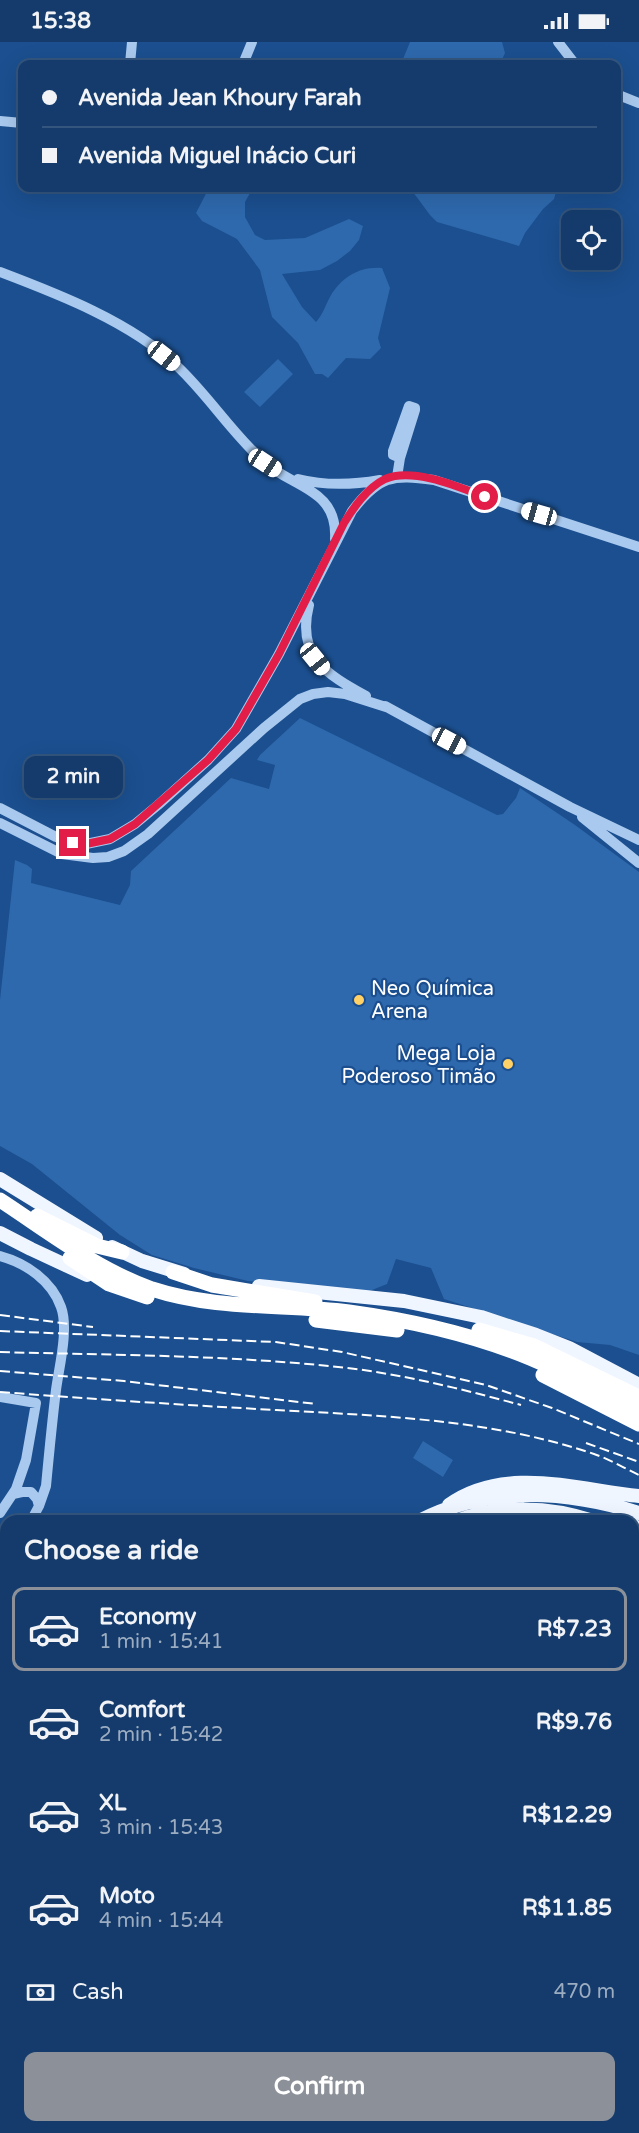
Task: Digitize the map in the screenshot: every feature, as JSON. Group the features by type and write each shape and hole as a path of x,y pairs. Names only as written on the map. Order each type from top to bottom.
{"highway":[{"path":"0,1200 97,1246 122,1252"},
{"path":"0,1200 78,1252 122,1277 152,1288 202,1301 347,1312 379,1316 445,1330 502,1348 571,1376 639,1411"},
{"path":"0,1212 109,1284 149,1298 205,1311 374,1326 458,1344 524,1366 639,1424"},
{"path":"173,1272 212,1285 309,1300 347,1312"},
{"path":"379,1316 400,1316 457,1324 534,1346 639,1397"}],"main road":[{"path":"0,1179 81,1230 122,1252 173,1272 259,1286 404,1301 481,1317 569,1348 639,1385"},
{"path":"0,1233 31,1250 109,1284"},
{"path":"430,1515 462,1496 496,1486 525,1483 550,1484 639,1496"},
{"path":"443,1509 501,1496 527,1494 585,1500 639,1513"},
{"path":"492,1515 509,1509 576,1515"},
{"path":"617,2133 639,2133"}],"street":[{"path":"130,60 132,42"},
{"path":"245,60 252,42"},
{"path":"558,42 572,60"},
{"path":"621,96 639,103"},
{"path":"0,121 18,123"},
{"path":"0,272 66,297 113,322 154,348 193,382 265,463 321,497 329,508 336,527 334,546"},
{"path":"0,808 56,837 73,843 86,844 110,839 135,824 208,760 236,729 261,688 344,523 369,490 391,478 400,459"},
{"path":"283,474 328,484 357,484 412,476 448,484 639,547"},
{"path":"312,590 305,626 308,643 315,659 325,671 570,807 639,840"},
{"path":"0,823 62,854 93,858 108,857 124,851 148,834 264,728 300,699 328,692 345,694 389,708"},
{"path":"570,807 639,863"},
{"path":"0,1256 26,1266 39,1277 55,1294 63,1314 62,1345 45,1486 34,1515"},
{"path":"0,1397 36,1403 26,1460 13,1494 0,1513"},
{"path":"13,1494 22,1491 31,1492 39,1506"}],"shaded area":[{"path":"410,42 502,42 505,53 502,60 403,60"},
{"path":"207,192 252,192 245,202 245,217 255,235 265,240 305,238 349,219 363,226 359,240 337,261 320,270 282,274 302,307 316,322 334,290 345,279 359,271 382,268 390,288 378,338 381,348 370,359 346,358 328,378 322,374 315,374 298,343 272,317 260,270 237,239 202,221 196,213"},
{"path":"413,192 556,192 554,199 543,209 525,233 519,246 437,222"},
{"path":"278,359 293,374 260,407 244,392"},
{"name":"Neo Química Arena","path":"300,718 497,815 503,814 516,798 520,788 639,872 639,1355 610,1345 577,1342 444,1299 431,1268 396,1259 387,1284 367,1292 248,1281 152,1255 120,1235 32,1164 0,1146 0,1000 15,860 32,869 31,883 120,905 130,885 131,871 231,778 269,789 275,765 257,760"},
{"path":"423,1441 453,1460 443,1477 413,1458"}],"railway":[{"path":"0,1315 93,1327"},
{"path":"0,1331 276,1342 342,1352 486,1385 552,1408 639,1444"},
{"path":"0,1352 206,1358 329,1366 426,1381 521,1405"},
{"path":"0,1371 124,1381 316,1404"},
{"path":"0,1392 396,1417 476,1426 555,1442 600,1456 639,1475"},
{"path":"586,1443 639,1462"}],"place":[{"name":"Neo Química Arena","path":"359,1000"},
{"name":"Mega Loja Poderoso Timão","path":"508,1064"}],"route":[{"path":"73,843 86,844 110,839 135,824 208,760 236,729 279,654 344,523 369,490 386,479 412,476 448,484 485,497"}]}
